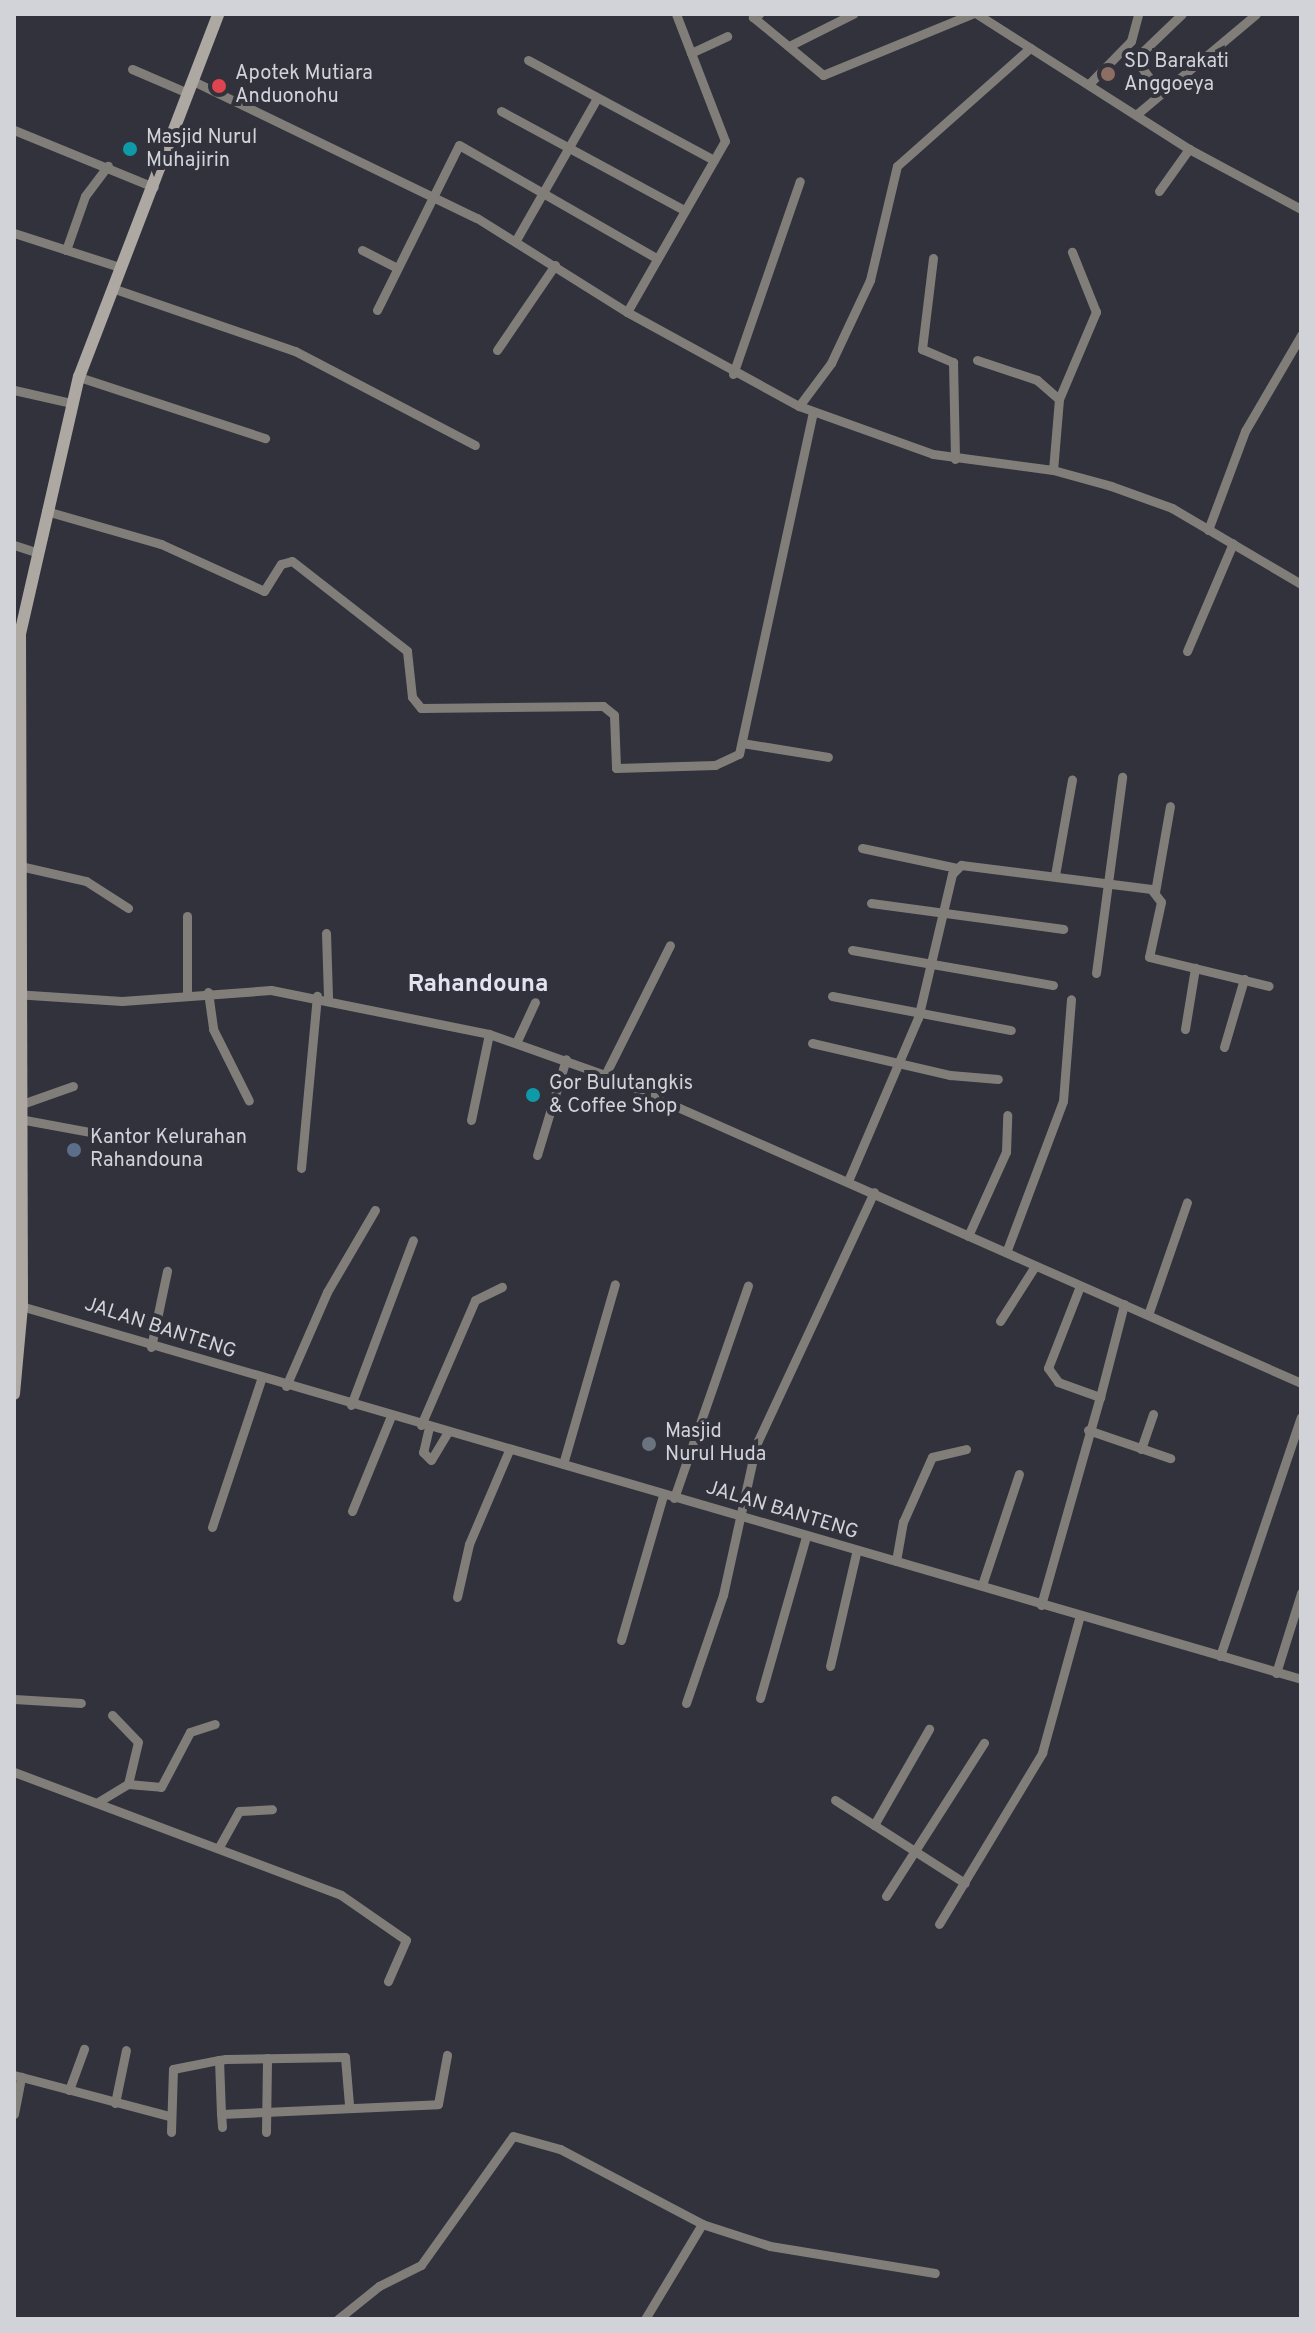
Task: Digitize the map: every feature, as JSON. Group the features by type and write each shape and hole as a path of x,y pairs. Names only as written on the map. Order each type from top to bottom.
{"street":[{"path":"14,1394 18,1305 18,1118 22,1104 18,1048 20,866 15,682 46,511 71,403 119,267 154,187 218,14"},
{"path":"627,312 714,160 725,132 676,14"},
{"path":"759,14 753,17 823,75 974,14 1189,149 1301,209"},
{"path":"789,46 853,14"},
{"path":"1089,84 1131,41 1138,14"},
{"path":"1161,93 1135,59 1182,14"},
{"path":"1137,114 1256,14"},
{"path":"691,53 727,36"},
{"path":"799,406 831,363 870,280 897,166 1030,48"},
{"path":"528,60 714,160"},
{"path":"132,69 190,87 430,194 516,240 627,312 733,374 799,406 955,459 1053,470 1172,508 1301,584"},
{"path":"516,240 597,98"},
{"path":"501,111 684,210"},
{"path":"14,130 154,187"},
{"path":"377,310 430,194 459,145 656,258"},
{"path":"1159,191 1189,149"},
{"path":"66,250 85,196 108,166"},
{"path":"733,374 800,181"},
{"path":"14,233 119,267"},
{"path":"362,250 397,268"},
{"path":"1053,470 1059,399 1096,312 1072,252"},
{"path":"933,258 922,349 953,362 955,459"},
{"path":"497,350 555,265"},
{"path":"112,288 295,351 475,445"},
{"path":"1208,530 1245,431 1301,335"},
{"path":"977,360 1047,385 1059,399"},
{"path":"79,377 265,438"},
{"path":"14,390 71,403"},
{"path":"46,511 161,544 264,591 281,564 292,561 407,651 412,697 421,708 608,707 613,765 623,771 725,764 742,743 813,412"},
{"path":"1187,651 1233,543"},
{"path":"14,545 38,553"},
{"path":"742,743 828,757"},
{"path":"1096,973 1103,882 1122,777"},
{"path":"1055,875 1072,780"},
{"path":"1170,806 1155,892 1161,902 1149,957 1269,986"},
{"path":"862,848 957,868 1055,875 1155,892"},
{"path":"20,866 86,881 128,908"},
{"path":"848,1181 918,1018 934,970 957,868"},
{"path":"871,903 1063,929"},
{"path":"187,916 187,995"},
{"path":"326,933 328,997"},
{"path":"605,1075 670,945"},
{"path":"852,950 934,970 1053,985"},
{"path":"1185,1029 1195,968"},
{"path":"1224,1047 1244,979"},
{"path":"18,994 72,1001 208,992 317,996 489,1034 605,1075 968,1236 1007,1250 1080,1286 1149,1312 1301,1383"},
{"path":"208,992 213,1029 249,1101"},
{"path":"301,1168 317,996"},
{"path":"832,996 918,1018 1011,1030"},
{"path":"1007,1250 1063,1101 1071,999"},
{"path":"516,1043 535,1002"},
{"path":"471,1120 489,1034"},
{"path":"812,1043 898,1065 998,1079"},
{"path":"537,1155 566,1059"},
{"path":"22,1104 73,1086"},
{"path":"968,1236 1006,1152 1007,1115"},
{"path":"18,1118 95,1133"},
{"path":"686,1703 771,1409 874,1192"},
{"path":"1149,1312 1187,1202"},
{"path":"286,1386 327,1292 375,1210"},
{"path":"351,1405 413,1240"},
{"path":"1000,1321 1035,1266"},
{"path":"151,1347 167,1271"},
{"path":"563,1464 615,1284"},
{"path":"674,1498 748,1286"},
{"path":"1080,1286 1048,1373 1100,1397"},
{"path":"448,1432 431,1460 423,1452 425,1426 475,1300 502,1287"},
{"path":"1041,1605 1124,1304"},
{"name":"JALAN BANTENG","path":"18,1305 261,1380 563,1464 856,1553 982,1585 1041,1605 1301,1679"},
{"path":"212,1527 261,1380"},
{"path":"1141,1449 1153,1414"},
{"path":"352,1511 391,1416"},
{"path":"1220,1656 1301,1417"},
{"path":"1088,1430 1170,1458"},
{"path":"896,1561 903,1522 932,1457 966,1449"},
{"path":"457,1597 469,1544 509,1450"},
{"path":"982,1585 1019,1474"},
{"path":"621,1640 663,1495"},
{"path":"760,1698 806,1537"},
{"path":"830,1666 856,1553"},
{"path":"1276,1673 1301,1593"},
{"path":"939,1924 1042,1753 1080,1615"},
{"path":"14,1699 81,1703"},
{"path":"112,1715 138,1742 128,1784"},
{"path":"98,1802 128,1784 161,1787 190,1732 215,1724"},
{"path":"874,1825 929,1729"},
{"path":"886,1896 984,1743"},
{"path":"14,1772 341,1895 404,1938 388,1981"},
{"path":"835,1800 965,1883"},
{"path":"219,1847 239,1811 272,1809"},
{"path":"69,2090 84,2049"},
{"path":"115,2103 126,2050"},
{"path":"221,2114 349,2105 442,2103 447,2055"},
{"path":"171,2132 169,2116 175,2067 219,2060 345,2057 349,2105"},
{"path":"266,2132 267,2058"},
{"path":"219,2060 222,2127"},
{"path":"14,2114 18,2076 169,2116"},
{"path":"338,2319 379,2286 421,2265 513,2136 584,2160 702,2224 809,2256 935,2273"},
{"path":"647,2319 702,2224"}],"place":[{"name":"SD Barakati Anggoeya","path":"1108,74"},
{"name":"Apotek Mutiara Anduonohu","path":"219,86"},
{"name":"Masjid Nurul Muhajirin","path":"130,149"},
{"name":"Gor Bulutangkis & Coffee Shop","path":"533,1095"},
{"name":"Kantor Kelurahan Rahandouna","path":"74,1150"},
{"name":"Masjid Nurul Huda","path":"649,1444"}],"district":[{"name":"Rahandouna","path":"478,986"}]}
